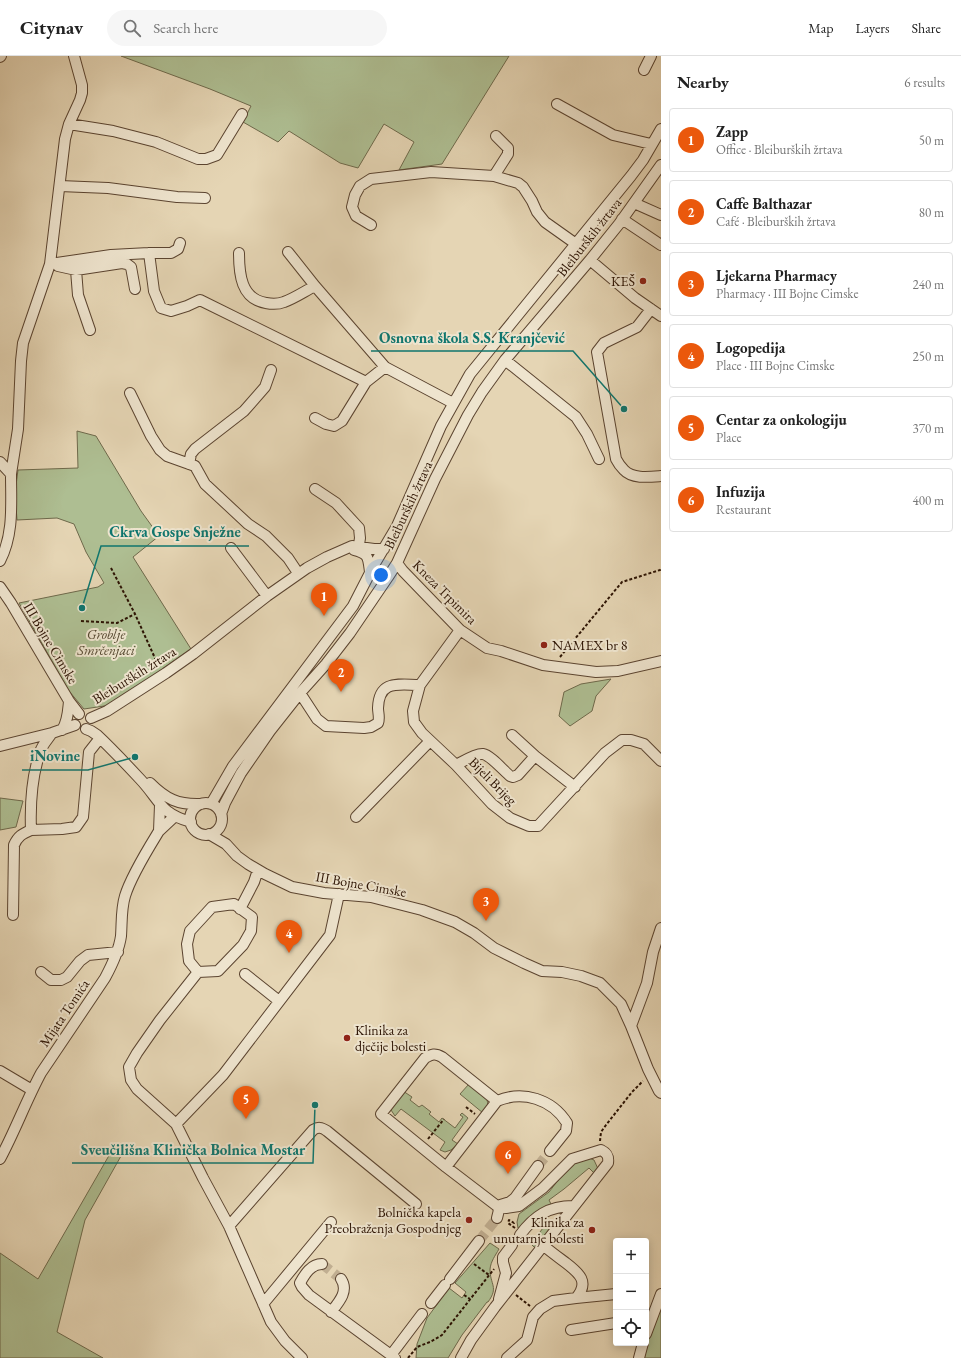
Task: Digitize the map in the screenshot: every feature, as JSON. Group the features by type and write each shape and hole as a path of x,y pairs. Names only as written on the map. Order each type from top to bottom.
{"street":[{"path":"644,70 652,56"},
{"path":"0,561 6,548 12,519 12,474 18,429 23,343 50,264 65,139 68,124 82,93 82,85 74,58"},
{"path":"557,104 613,135 652,144"},
{"path":"68,124 113,131 156,142 193,157 206,159 217,155 242,114"},
{"name":"Bleiburških žrtava","path":"206,804 353,606 370,572 397,526 452,403 470,374 631,176 643,160 661,129"},
{"path":"494,176 508,154 508,148 496,136"},
{"name":"Bleiburških žrtava","path":"221,814 224,803 241,773 270,731 350,633 397,563 435,479 468,415 482,392 505,360 590,260 661,165"},
{"name":"Bleiburških žrtava","path":"371,225 356,216 352,207 355,195 360,186 371,179 431,172 494,176 518,183 523,187 544,222 576,244"},
{"path":"60,186 108,188 178,197 205,198"},
{"path":"634,203 661,215"},
{"path":"622,219 661,245"},
{"path":"50,264 111,255 170,253 178,249 180,243"},
{"path":"288,252 315,286 385,367 452,403"},
{"path":"148,253 154,291 161,308 171,311 200,300 366,382"},
{"path":"239,253 239,267 245,289 250,297 258,301 270,303 283,302 315,286"},
{"path":"590,260 635,298 661,316"},
{"path":"50,264 76,270 122,263 127,264 131,267 135,289"},
{"path":"76,270 78,295 90,330"},
{"path":"651,309 637,326 604,344 597,352 616,460 630,475 650,477 661,476"},
{"path":"505,360 576,417 587,434 599,460"},
{"path":"315,418 326,424 334,426 342,421 366,382 385,367"},
{"path":"189,464 191,454 244,411 265,387 271,370"},
{"path":"130,393 151,436 160,450 167,456 195,466 205,484 248,524 266,536 288,558 298,574"},
{"path":"0,462 12,474"},
{"name":"Bleiburških žrtava","path":"315,489 336,503 359,528 360,538 358,549"},
{"name":"Bleiburških žrtava","path":"89,723 193,654 267,596 298,574 322,560 352,546 364,553 368,558 370,572"},
{"path":"231,548 267,596"},
{"name":"Bleiburških žrtava","path":"358,549 384,549"},
{"name":"Kneza Trpimira","path":"397,563 460,630 487,648 543,665 596,672 618,671 661,661"},
{"name":"III Bojne Cimske","path":"0,587 69,701 79,714"},
{"name":"Bijeli Brijeg","path":"460,630 420,685 413,711 414,722 422,733 456,765 492,804 510,818 529,826 538,826 605,753 622,740 631,740 644,744 661,761"},
{"path":"300,693 317,719 326,726 371,728 378,723 380,694 384,690 397,684 420,685"},
{"path":"62,730 68,713 69,701"},
{"path":"89,723 81,730 75,725 74,720 79,714 87,714 91,730 141,779 160,805 175,816 191,822"},
{"path":"89,723 160,792 174,801 189,804 206,804 215,806 221,814 222,819 219,827 214,832 203,834 194,829 191,822 194,809 206,804"},
{"path":"1,742 42,740 52,733 75,725"},
{"path":"512,735 535,756 575,787"},
{"path":"13,915 14,845 17,838 23,833 31,830 76,827 83,817 89,752 100,738"},
{"path":"31,830 34,778 42,740"},
{"path":"356,817 430,741"},
{"path":"456,765 478,755 484,754 513,777 518,776 535,756"},
{"name":"Mijata Tomića","path":"158,831 160,805"},
{"name":"Mijata Tomića","path":"0,1159 11,1140 32,1090 41,1073 105,978 118,952 121,936 122,910 130,883 158,831 175,816"},
{"name":"III Bojne Cimske","path":"219,827 226,844"},
{"name":"III Bojne Cimske","path":"209,834 226,844 237,856 258,870 292,887 371,898 422,910 455,922 474,933 494,948 542,971 562,972 581,976 600,984 621,1004 650,1074 661,1093"},
{"path":"240,909 254,882 258,870"},
{"path":"176,1124 222,1075 330,935 339,894"},
{"path":"198,972 190,961 187,944 190,931 212,907 234,904 252,917 251,930 243,945 218,971 198,972 160,1020 129,1067 131,1080 137,1090 176,1124 229,1226 271,1322 285,1341 302,1358"},
{"path":"631,1026 647,983 653,952 661,928"},
{"name":"Mijata Tomića","path":"41,972 51,980 61,980 67,977 80,961 88,955 118,952"},
{"path":"245,974 279,1001"},
{"path":"498,1101 442,1057 437,1054 432,1054 425,1058 381,1114 499,1212"},
{"path":"0,1071 32,1090"},
{"path":"446,1167 498,1101 506,1097 530,1096 549,1105 562,1114 567,1122 566,1131 550,1150"},
{"path":"229,1226 312,1130 318,1128 323,1128 327,1131 416,1204"},
{"path":"461,1358 471,1340 573,1206 608,1163 609,1158 606,1153 601,1150 572,1159 553,1179 533,1196 519,1206 499,1212"},
{"path":"499,1212 515,1198 538,1166"},
{"path":"520,1234 534,1219 544,1212 562,1206 573,1206"},
{"path":"263,1304 331,1222"},
{"path":"431,1303 479,1241"},
{"path":"497,1305 506,1273 503,1257 512,1245"},
{"path":"544,1246 579,1274 590,1293 596,1296"},
{"path":"322,1264 313,1266 304,1276 300,1283 302,1287 309,1295 331,1312 393,1357 422,1314"},
{"path":"331,1312 343,1297 343,1282 341,1279"},
{"path":"576,1298 582,1292 583,1283"},
{"path":"507,1358 527,1340 533,1317 540,1309 553,1301 613,1294"},
{"path":"649,1326 661,1294"},
{"path":"571,1330 613,1323"},
{"path":"639,1358 642,1346"}],"path":[{"path":"111,568 135,614 162,675"},
{"path":"553,666 622,582 661,569"},
{"path":"81,622 117,623 135,614"},
{"path":"601,1150 601,1132 632,1092 650,1074"},
{"path":"422,1147 444,1119"},
{"path":"515,1221 514,1224 509,1220 508,1223 520,1234"},
{"path":"408,1358 416,1347 442,1335 503,1257"},
{"path":"466,1258 489,1275"},
{"path":"509,1290 538,1312"},
{"path":"464,1295 470,1299"}],"green space":[{"path":"121,56 509,56 442,164 399,170 414,142 384,124 358,168 340,163 289,131 278,142 243,122 251,106"},
{"name":"Groblje Smrčenjaci","path":"77,431 96,436 141,511 159,536 133,557 191,649 111,705 84,709 69,691 19,603 98,587 104,583 86,552 74,524 57,518 17,520 15,493 18,470 78,468"},
{"path":"611,679 596,696 592,711 570,726 559,716 564,692 581,684"},
{"path":"0,798 23,801 16,827 0,830"},
{"path":"469,1084 488,1102 483,1113 460,1094"},
{"path":"403,1091 412,1097 410,1100 419,1107 422,1105 431,1112 429,1114 439,1122 442,1118 455,1128 463,1117 460,1115 462,1113 468,1118 452,1140 458,1144 451,1150 445,1152 440,1150 445,1142 401,1109 395,1116 391,1110 392,1105"},
{"path":"111,1152 121,1156 85,1220 57,1332 103,1358 0,1358 0,1253 38,1279"},
{"path":"589,1158 594,1160 599,1171 595,1174 589,1168 549,1200 552,1206 523,1231 518,1228 517,1222 519,1214 549,1192 566,1170 576,1163"},
{"path":"546,1224 553,1224 555,1227 538,1247 534,1247 531,1244"},
{"path":"490,1243 499,1249 493,1259 490,1269 493,1293 488,1302 462,1335 448,1358 416,1358 417,1344 427,1318 449,1288 462,1298 466,1292 455,1283"},
{"path":"661,1294 661,1358 639,1358 645,1346 649,1346 649,1326"}],"tunnel":[{"path":"538,1166 550,1151"},
{"path":"479,1241 497,1218"},
{"path":"322,1264 341,1279"}],"place":[{"name":"KEŠ","path":"643,281"},
{"name":"Osnovna škola S.S. Kranjčević","path":"624,409"},
{"name":"Ckrva Gospe Snježne","path":"82,608"},
{"name":"Zapp","path":"324,616"},
{"name":"NAMEX br 8","path":"544,645"},
{"name":"Caffe Balthazar","path":"341,692"},
{"name":"iNovine","path":"135,757"},
{"name":"Ljekarna Pharmacy","path":"486,921"},
{"name":"Logopedija","path":"289,953"},
{"name":"Klinika za dječije bolesti","path":"347,1038"},
{"name":"Sveučilišna Klinička Bolnica Mostar","path":"315,1105"},
{"name":"Centar za onkologiju","path":"246,1119"},
{"name":"Infuzija","path":"508,1174"},
{"name":"Bolnička kapela Preobraženja Gospodnjeg","path":"469,1220"},
{"name":"Klinika za unutarnje bolesti","path":"592,1230"}]}
